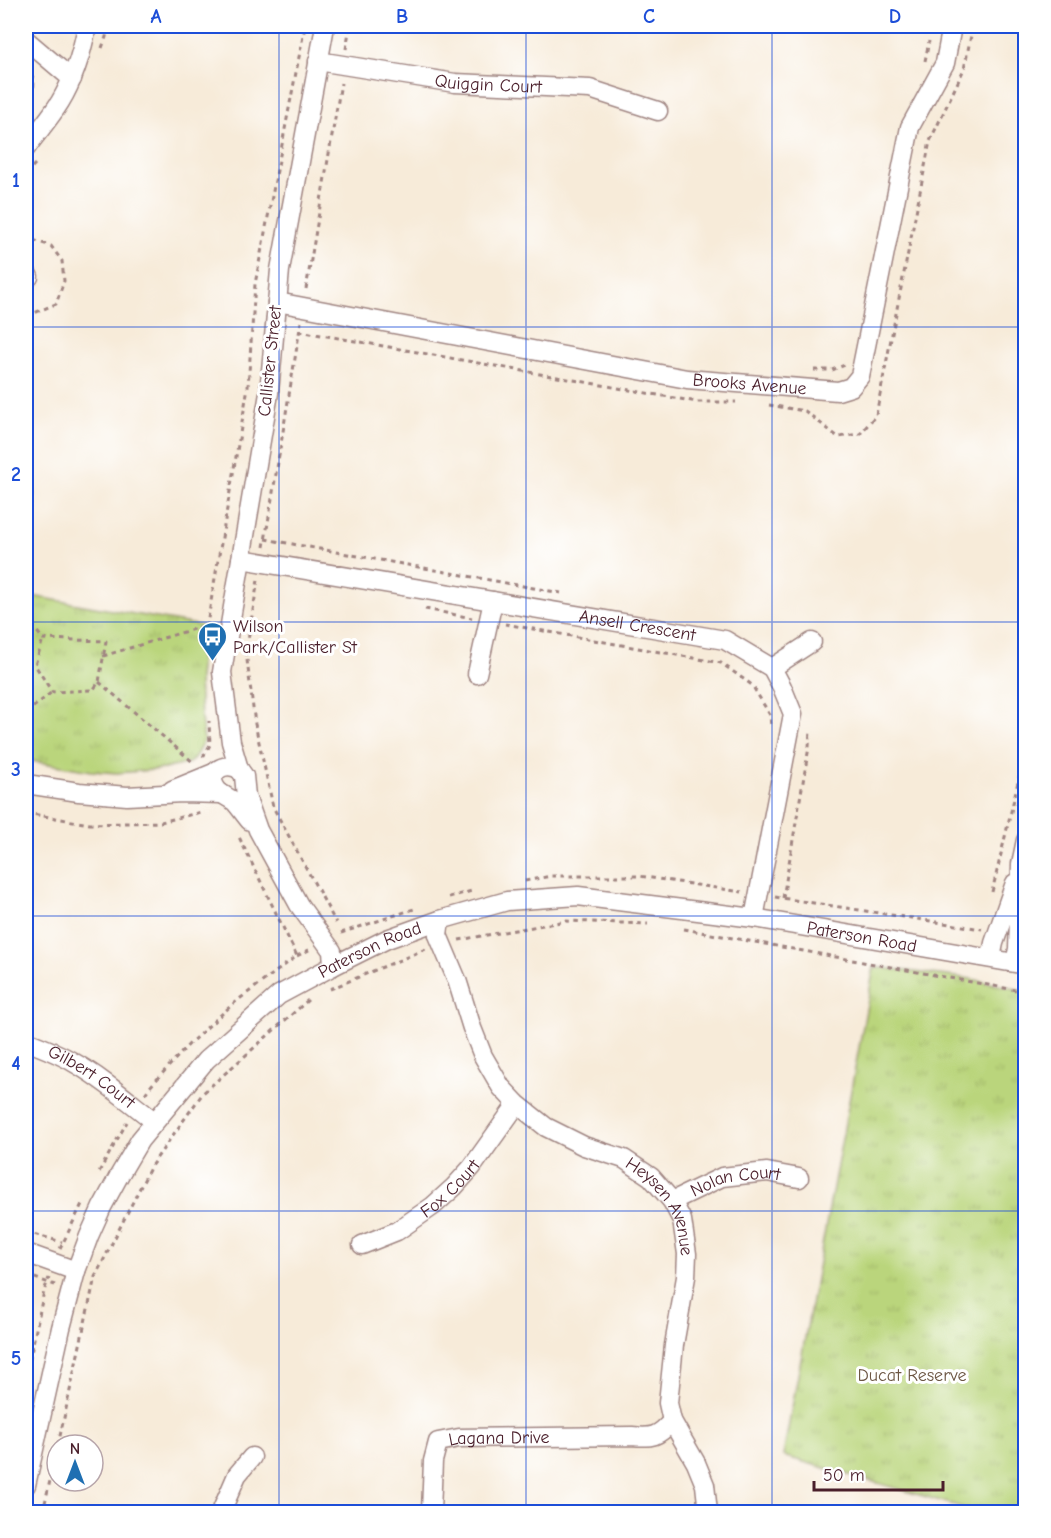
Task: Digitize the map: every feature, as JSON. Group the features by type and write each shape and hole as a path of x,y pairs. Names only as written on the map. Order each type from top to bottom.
{"street":[{"path":"26,148 60,102 72,79 87,26"},
{"name":"Callister Street","path":"260,836 231,742 222,672 269,393 280,270 325,26"},
{"name":"Brooks Avenue","path":"277,302 687,379 838,391 851,387 860,376 910,128 945,63 952,26"},
{"path":"26,40 72,79"},
{"name":"Quiggin Court","path":"318,61 455,83 590,89 658,111"},
{"name":"Ansell Crescent","path":"241,559 725,640 772,668"},
{"path":"477,674 493,601"},
{"path":"754,918 793,714 772,668 812,642"},
{"name":"Callister Street","path":"224,697 223,727 211,770 215,787 235,803 260,836 299,905 332,951 333,966"},
{"path":"26,784 127,796 234,795 240,791 241,777 232,765 224,766 159,794"},
{"path":"991,958 1021,864 1026,840"},
{"path":"1020,963 1018,949 1021,864"},
{"name":"Paterson Road","path":"26,1485 76,1270 102,1207 140,1140 206,1060 279,995 333,966 387,939 440,920 507,901 578,896 754,918 1020,963"},
{"name":"Heysen Avenue","path":"440,920 449,932 446,942 472,1029 483,1056 501,1087 517,1104 546,1127 585,1146 624,1160 651,1177 672,1202 682,1220 687,1254 686,1277 674,1345 668,1403 672,1421 696,1463 705,1485 708,1512"},
{"name":"Gilbert Court","path":"26,1041 74,1062 154,1121"},
{"name":"Fox Court","path":"362,1245 397,1231 433,1206 454,1187 472,1167 517,1104"},
{"name":"Nolan Court","path":"672,1202 722,1177 767,1172 799,1178"},
{"path":"26,1253 76,1270"},
{"name":"Lagana Drive","path":"431,1512 433,1461 438,1442 459,1438 632,1436 659,1421 672,1421"},
{"path":"221,1512 237,1475 252,1457"}],"path":[{"path":"206,658 205,636 248,387 255,284 305,26"},
{"path":"341,933 273,807 255,724 246,652 350,26"},
{"path":"766,404 805,411 838,437 860,434 876,415 930,141 964,69 973,26"},
{"path":"924,66 931,36"},
{"path":"26,67 34,79 33,101 26,119"},
{"path":"26,236 51,246 62,261 64,281 56,304 34,314 26,312"},
{"path":"299,331 697,402 744,402"},
{"path":"809,370 832,370 851,363"},
{"path":"26,477 33,500 26,519"},
{"path":"265,538 567,594"},
{"path":"419,608 721,663 752,685 770,715 772,737"},
{"path":"26,618 43,639 106,641 99,682 93,690 52,692 26,713"},
{"path":"103,656 207,626"},
{"path":"43,639 35,665 52,692"},
{"path":"99,682 211,770"},
{"path":"203,758 210,745 209,712"},
{"path":"783,898 809,747 810,727"},
{"path":"991,895 1026,748"},
{"path":"26,813 90,824 161,822 206,811"},
{"path":"98,1174 119,1135 149,1088 191,1042 234,1003 297,956 236,830"},
{"path":"323,992 446,942 566,921 653,924"},
{"path":"675,927 1026,992"},
{"path":"60,1433 95,1278 151,1166 203,1093 312,997"},
{"path":"26,1377 44,1291 62,1242 83,1203"},
{"path":"26,1232 62,1242"},
{"path":"43,1512 47,1493"}],"green space":[{"path":"26,595 203,626 199,680 204,740 194,759 189,763 164,769 117,773 26,760"},
{"name":"Ducat Reserve","path":"874,967 972,979 1025,991 1025,1512 979,1512 783,1456"}],"place":[{"name":"Wilson Park/Callister St","path":"212,662"}]}
